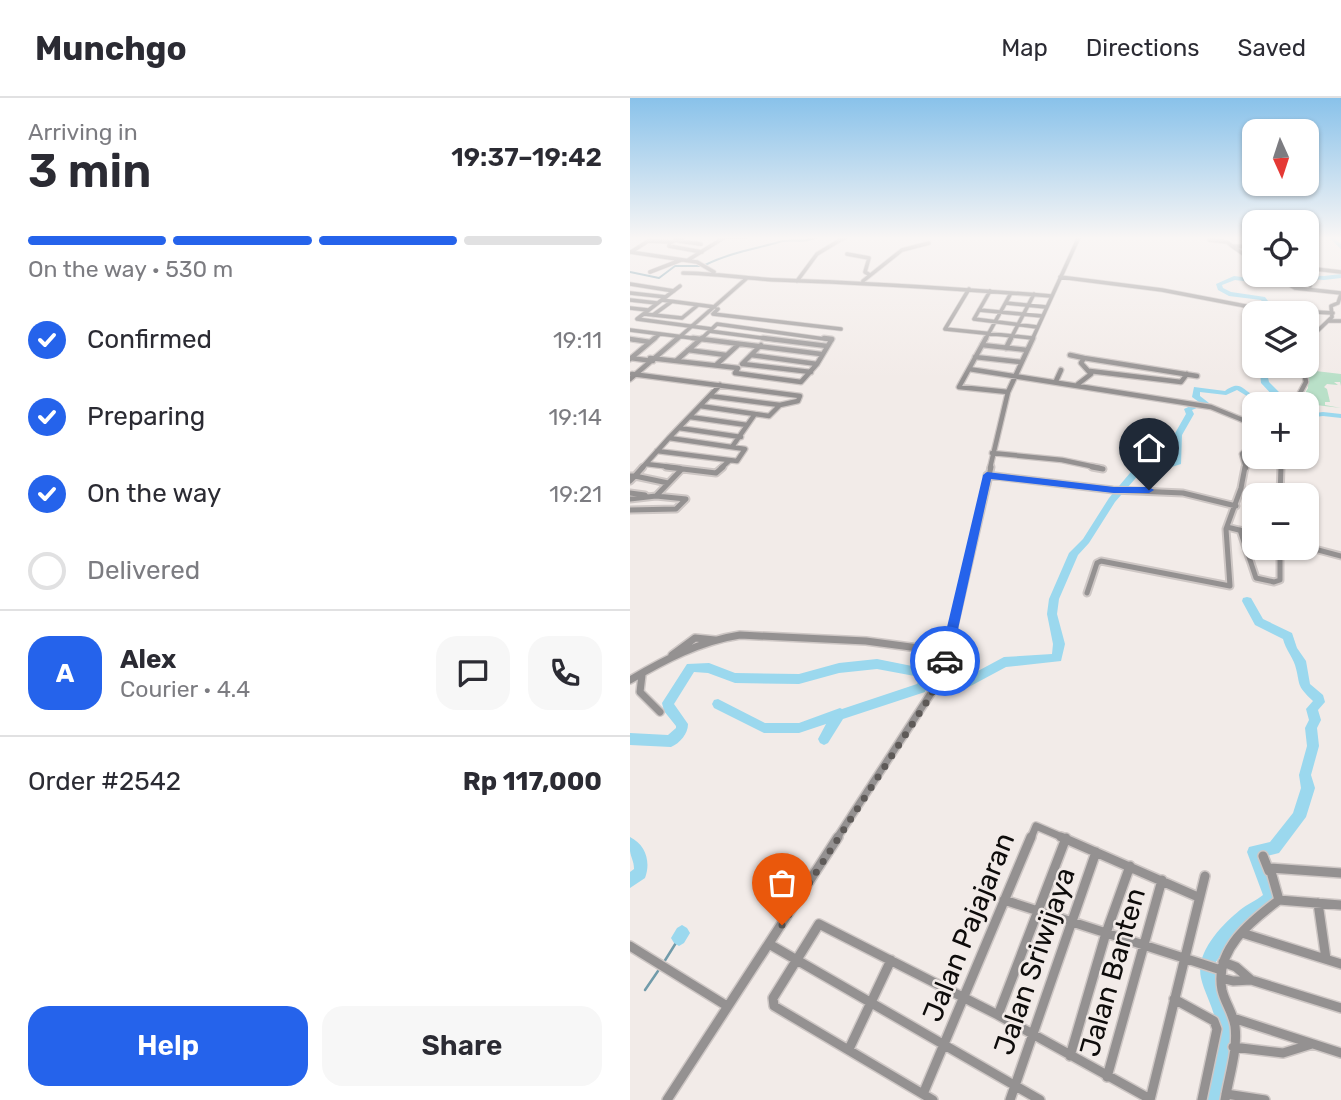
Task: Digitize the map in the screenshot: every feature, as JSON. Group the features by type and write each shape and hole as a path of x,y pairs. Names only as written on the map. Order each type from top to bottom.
{"street":[{"path":"632,376 738,284"},
{"path":"901,284 1051,296"},
{"path":"901,291 905,284"},
{"path":"667,1100 937,684 948,652 1008,392 1057,284"},
{"path":"1112,284 1277,310 1333,313"},
{"path":"636,319 680,286"},
{"path":"1293,287 1341,294 1338,303 1331,306 1333,313 1319,330"},
{"path":"631,288 674,290"},
{"path":"631,288 671,302 719,307 713,314 841,329"},
{"path":"969,289 945,329 1032,338"},
{"path":"990,291 974,319 1037,327"},
{"path":"1008,392 959,387 1011,292"},
{"path":"1006,348 1034,294"},
{"path":"630,300 662,300"},
{"path":"653,315 671,302"},
{"path":"1006,303 1046,307"},
{"path":"636,319 653,315 682,318 698,305"},
{"path":"630,308 636,319 660,334 821,354"},
{"path":"979,310 1042,316"},
{"path":"636,319 827,346"},
{"path":"677,360 717,324 774,331 832,339 817,364 801,382 735,373 738,368 743,364 751,355 760,346 767,338 774,331 783,321"},
{"path":"1328,321 1341,321"},
{"path":"630,358 660,334"},
{"path":"630,339 650,342"},
{"path":"716,365 739,344"},
{"path":"982,345 1027,349"},
{"path":"630,349 641,350"},
{"path":"688,350 726,355"},
{"path":"751,355 817,364"},
{"path":"1070,355 1197,376"},
{"path":"975,357 1021,362"},
{"path":"630,358 677,360 738,368"},
{"path":"1084,358 1081,363 1090,371 1180,382 1184,381 1187,374"},
{"path":"743,364 811,372"},
{"path":"969,369 1195,404 1222,410 1242,419"},
{"path":"1056,381 1061,370"},
{"path":"1072,384 1091,375 1090,371"},
{"path":"632,376 800,397 798,401 780,405 710,396"},
{"path":"632,478 720,386"},
{"path":"700,406 769,416 780,405"},
{"path":"732,447 755,414"},
{"path":"690,417 747,425"},
{"path":"679,428 741,437"},
{"path":"657,451 737,461 745,450 669,438"},
{"path":"992,453 1064,461 1103,469"},
{"path":"646,464 718,473 729,461"},
{"path":"1087,593 1097,563 1101,561 1230,586 1227,527 1236,506 1244,469"},
{"path":"630,499 656,496 681,470"},
{"path":"987,475 1114,490 1183,493 1236,506"},
{"path":"632,478 668,483"},
{"path":"630,493 686,499 676,509 630,510"},
{"path":"1227,527 1240,530 1242,536"},
{"path":"1319,550 1341,556"},
{"path":"1250,560 1256,578 1274,582 1280,580 1280,560"},
{"path":"630,680 666,659 717,640 740,635 866,640 948,652"},
{"path":"642,675 640,692 660,712"},
{"name":"Jalan Pajajaran","path":"923,1094 1037,826 1066,838"},
{"path":"998,1015 1066,838 1198,897"},
{"name":"Jalan Sriwijaya","path":"1010,1100 1096,852"},
{"path":"1263,856 1279,900"},
{"path":"1070,1056 1106,933 1130,866"},
{"path":"1269,871 1272,867 1341,873"},
{"path":"933,1100 774,1006 773,998 819,923 998,1015 1150,1100 1205,876"},
{"name":"Jalan Banten","path":"1107,1077 1162,880"},
{"path":"1004,900 1200,964 1219,969 1236,967 1251,980"},
{"path":"1265,1100 1225,1097 1235,1034 1219,969 1242,933 1279,900 1341,905"},
{"path":"1318,903 1326,959"},
{"path":"1242,933 1341,964"},
{"path":"769,944 869,1004 1040,1100"},
{"path":"630,946 727,1006"},
{"path":"849,1049 891,960"},
{"path":"1219,969 1233,981 1251,980 1341,1008"},
{"path":"1174,999 1214,1021 1217,1029 1202,1100"},
{"path":"1233,1018 1341,1053"},
{"path":"1233,1046 1284,1054 1300,1051 1312,1044"}],"green space":[{"path":"1319,371 1341,374 1341,386 1340,382 1334,382 1338,385 1327,384 1324,387 1330,402 1325,402 1325,405 1341,408 1319,405 1319,392 1306,392 1307,378 1319,378"}],"waterway":[{"path":"1220,284 1220,289 1229,294 1263,298 1264,301"},
{"path":"927,674 956,685 965,684 1004,662 1057,658 1059,644 1052,614 1054,599 1074,553 1086,541 1112,500 1138,469 1159,468 1178,462 1178,435 1190,414 1188,409 1205,403 1196,397 1197,389 1226,393 1233,388 1239,388 1255,399 1277,399 1278,396 1265,383 1264,378"},
{"path":"1319,414 1341,416"},
{"path":"1214,1100 1225,1030 1209,977 1208,962 1220,943 1240,921 1271,897 1254,852 1274,848 1299,817 1308,788 1305,775 1313,746 1311,728 1315,720 1312,709 1319,702 1305,686 1300,661 1292,650 1288,636 1259,622 1247,601"},
{"path":"630,739 671,741 682,730 682,724 668,707 668,703 691,667 709,668 735,678 799,679 839,668 877,664 927,674"},
{"path":"839,715 921,688 927,674"},
{"path":"718,704 764,728 799,728 839,715"},
{"path":"824,739 839,715"},
{"path":"630,844 639,854 641,864 640,873 630,881"},
{"path":"679,938 682,933"},
{"path":"664,962 679,938"},
{"path":"645,990 658,971"}],"way so far":[{"path":"782,925 926,703 942,673 945,661"}],"route":[{"path":"945,661 987,475 1114,490 1149,490"}]}
